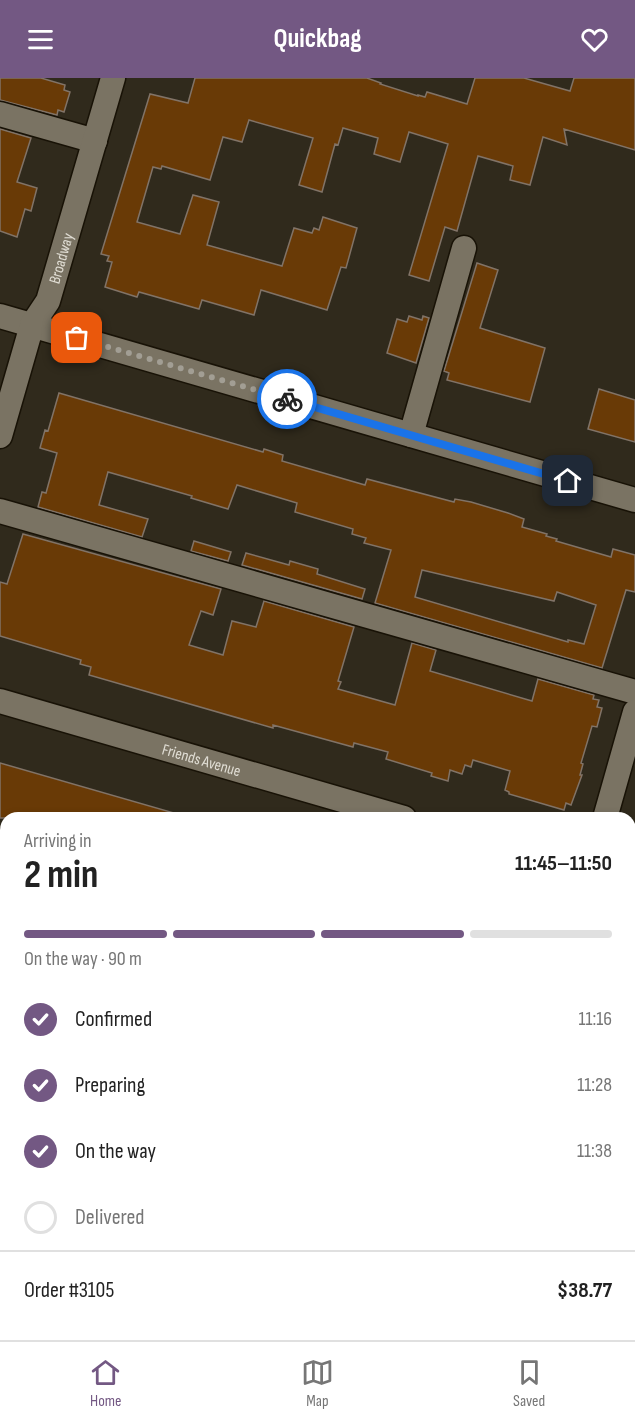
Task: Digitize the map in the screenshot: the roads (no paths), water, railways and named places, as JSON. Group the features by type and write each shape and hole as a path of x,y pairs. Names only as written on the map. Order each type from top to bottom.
{"street":[{"name":"Broadway","path":"0,436 32,325 48,301 113,78"},
{"path":"0,114 95,141"},
{"path":"411,435 464,248"},
{"path":"0,316 635,500"},
{"path":"0,511 635,692"},
{"name":"Friends Avenue","path":"0,701 383,812"},
{"path":"607,812 635,712"}]}
